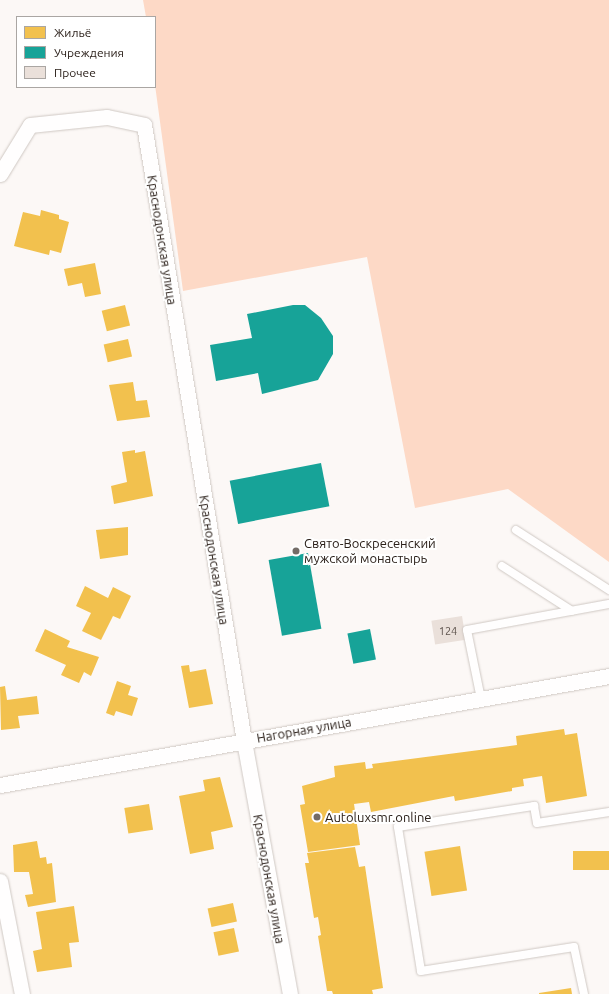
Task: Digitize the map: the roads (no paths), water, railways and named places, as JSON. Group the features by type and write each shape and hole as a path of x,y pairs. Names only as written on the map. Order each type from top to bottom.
{"street":[{"name":"Краснодонская улица","path":"0,174 30,125 107,117 144,125 244,741 290,994"},
{"name":"Нагорная улица","path":"0,785 609,676"},
{"path":"0,881 22,994"}],"lane":[{"path":"516,530 609,590"},
{"path":"502,566 572,611"},
{"path":"481,699 467,630 609,604"},
{"path":"584,994 574,947 421,971 398,827 534,806 537,823 609,812"}],"place":[{"name":"Свято-Воскресенский мужской монастырь","path":"296,551"},
{"name":"Autoluxsmr.online","path":"317,817"}]}
